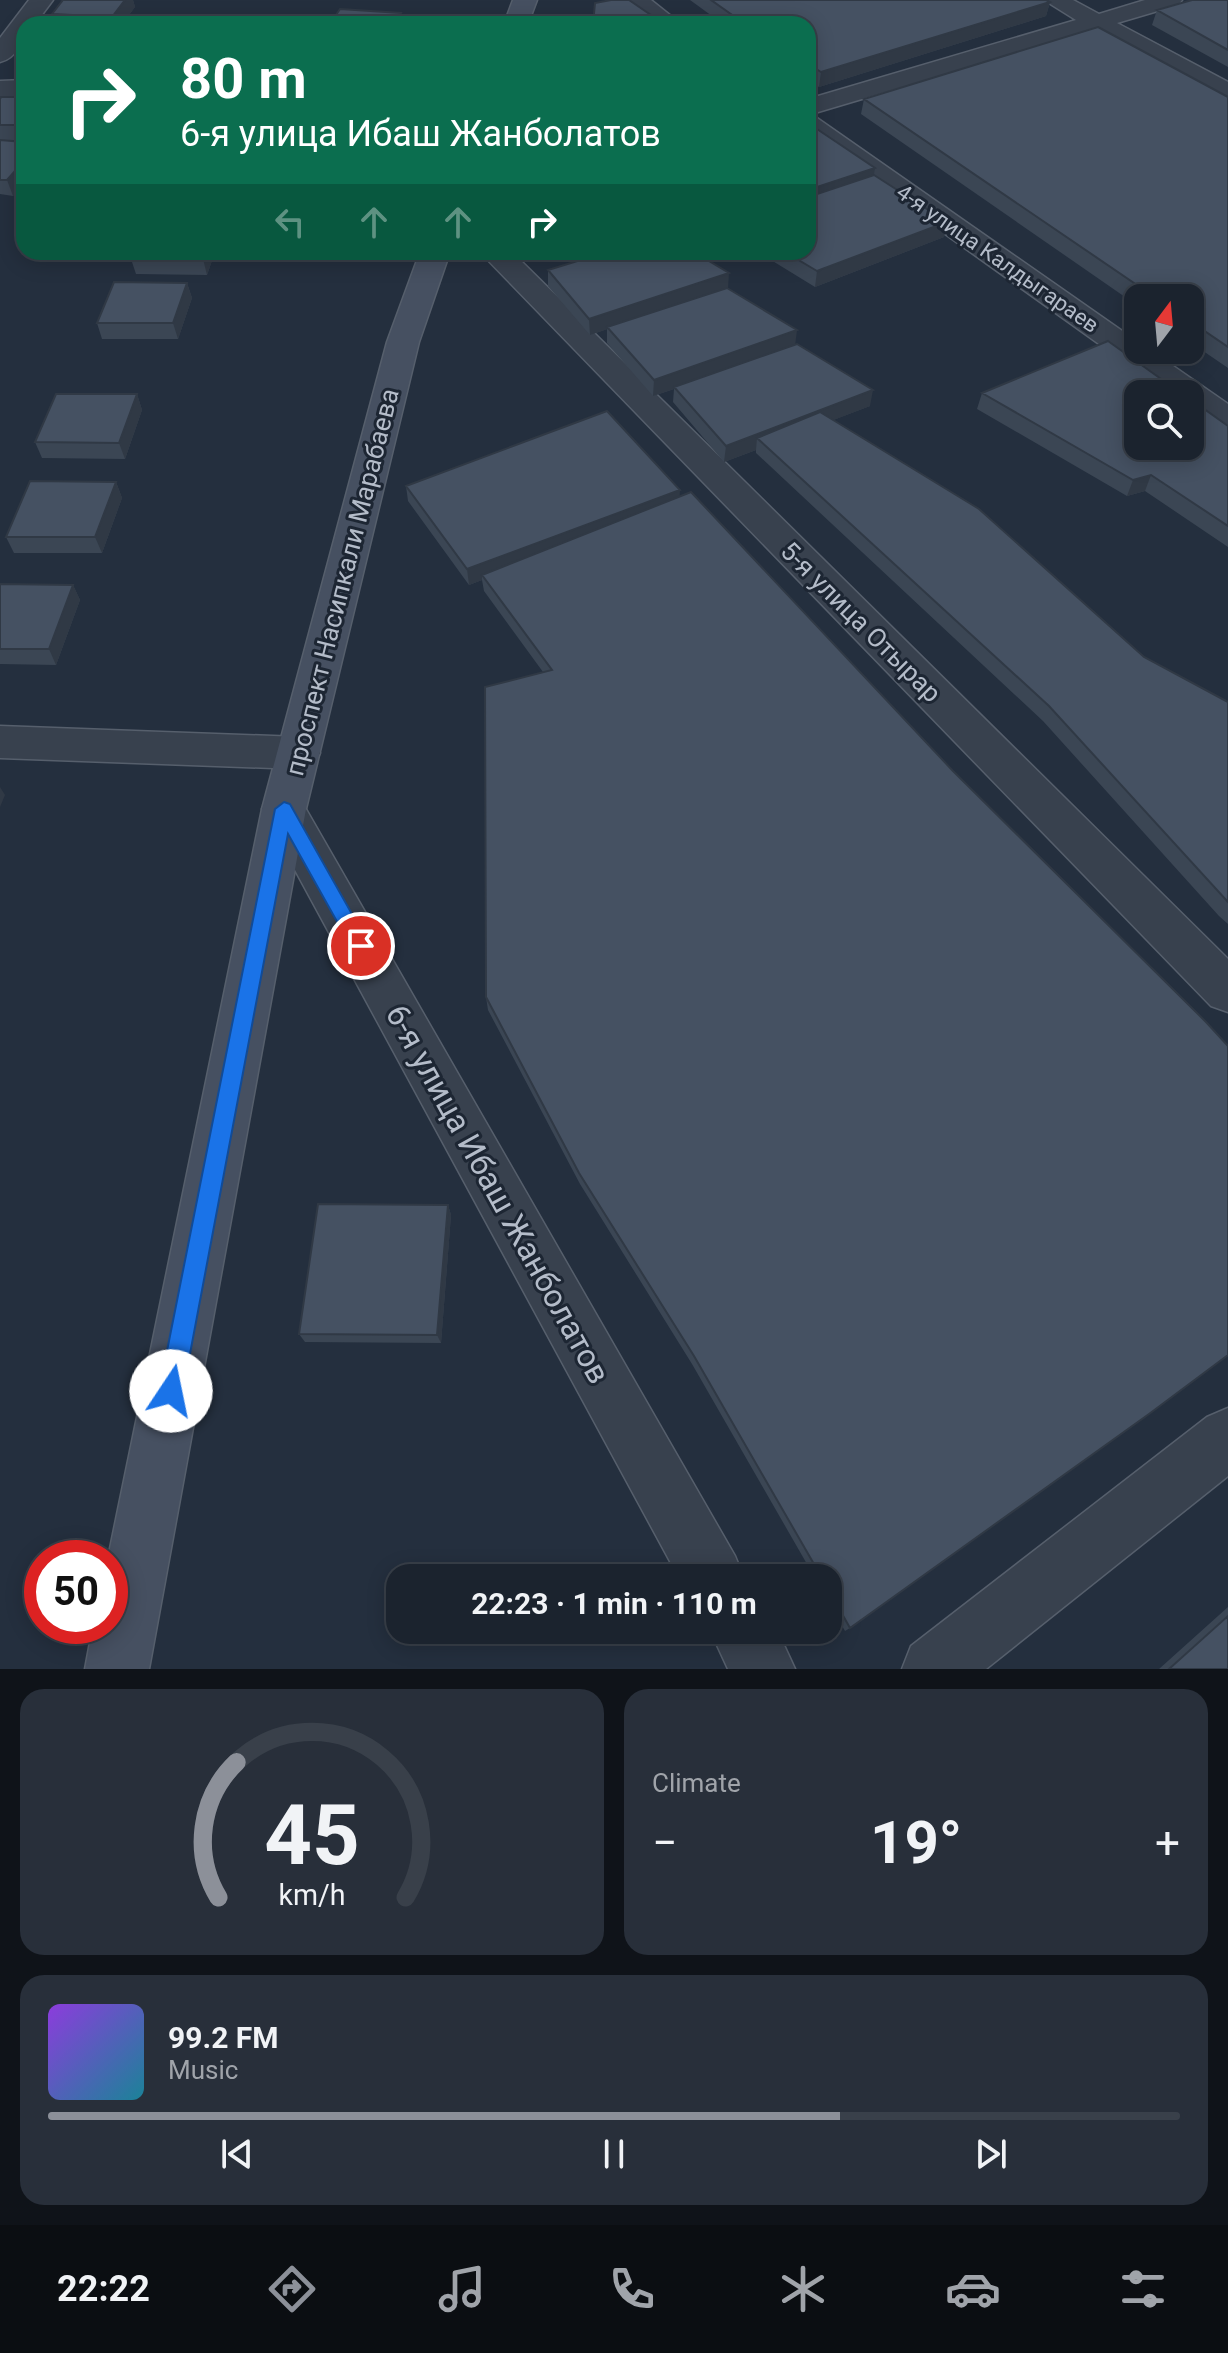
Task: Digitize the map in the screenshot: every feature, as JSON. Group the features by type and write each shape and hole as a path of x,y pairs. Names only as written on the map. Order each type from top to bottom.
{"main road":[{"name":"проспект Насипкали Марабаева","path":"117,1669 284,809 403,342 432,260"}],"street":[{"path":"636,0 658,16"},
{"path":"1056,0 1228,92"},
{"path":"816,105 1170,0"},
{"path":"0,55 16,34"},
{"name":"4-я улица Калдыгараев","path":"816,130 1228,420"},
{"name":"5-я улица Отырар","path":"503,260 1228,991"},
{"path":"0,742 299,753"},
{"name":"6-я улица Ибаш Жанболатов","path":"284,809 705,1564"},
{"path":"934,1669 1228,1438"},
{"path":"750,1644 763,1669"}],"building":[{"path":"63,0 125,0 113,16 52,14"},
{"path":"629,0 652,16 594,16 595,3"},
{"path":"711,0 1050,2 821,72 816,69 816,16 734,16"},
{"path":"1192,0 1228,0 1228,50 1157,10"},
{"path":"340,9 401,13 399,16 335,16"},
{"path":"1098,27 1228,97 1228,347 1204,331 1204,284 1135,284 864,99"},
{"path":"16,97 16,125 0,125 0,99"},
{"path":"816,128 875,168 816,187"},
{"path":"0,140 16,141 16,170 7,180 0,180"},
{"path":"874,175 947,222 817,271 798,260 816,260 816,194"},
{"path":"581,260 707,260 729,273 589,319 548,270"},
{"path":"114,282 187,283 173,323 97,323"},
{"path":"727,288 797,330 654,380 607,327"},
{"path":"1108,341 1124,352 1124,364 1140,364 1162,380 1124,380 1124,460 1204,460 1204,409 1228,426 1228,526 1151,475 1133,480 982,393"},
{"path":"797,344 873,390 726,446 674,387"},
{"path":"56,394 137,394 119,443 35,442"},
{"path":"607,411 680,490 467,569 406,486"},
{"path":"820,412 979,509 1144,657 1228,702 1228,902 1049,706 757,438"},
{"path":"30,481 116,482 95,537 6,537"},
{"path":"691,492 953,771 1228,1046 1228,1355 850,1628 842,1614 842,1564 814,1564 694,1356 579,1173 486,997 485,687 552,670 482,575"},
{"path":"0,584 73,585 49,649 0,649"},
{"path":"318,1204 448,1205 437,1335 299,1334"},
{"path":"1228,1616 1228,1669 1169,1669"}],"route":[{"path":"171,1391 284,809 361,946"}]}
